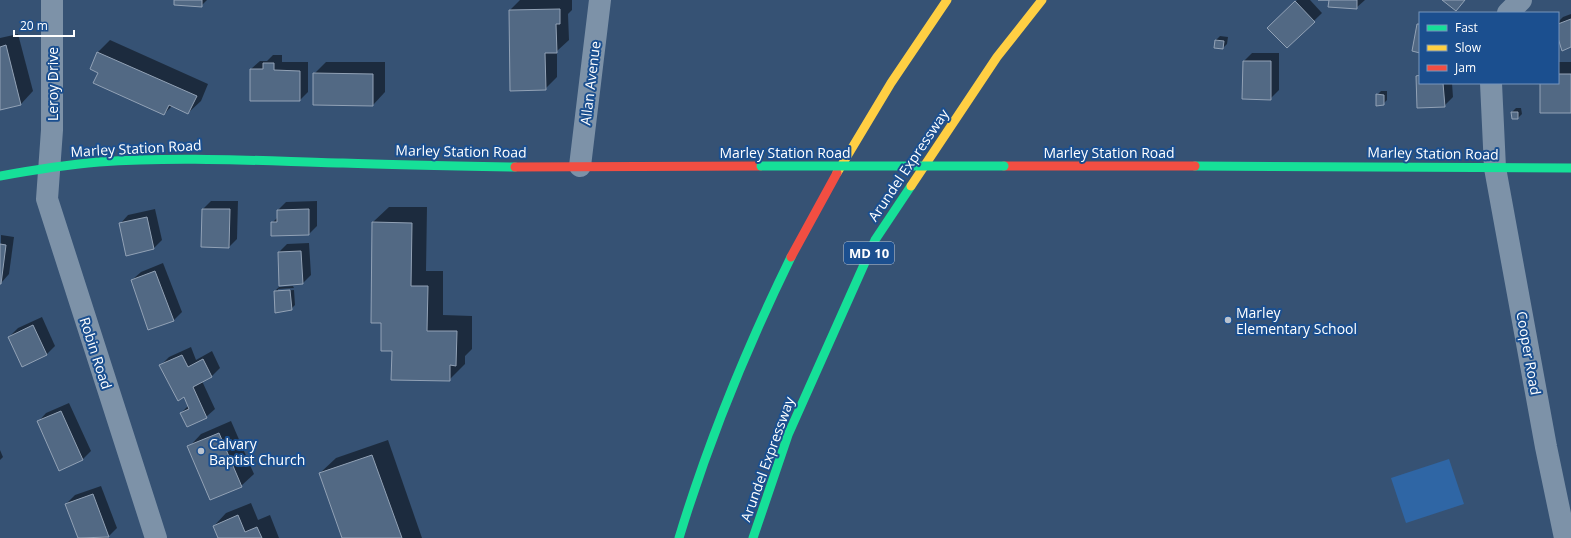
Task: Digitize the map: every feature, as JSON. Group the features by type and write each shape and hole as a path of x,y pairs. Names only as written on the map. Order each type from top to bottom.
{"main road":[{"path":"679,538 704,460 728,395 755,332 783,274 814,213 854,142 896,73 947,0"},
{"name":"Arundel Expressway","path":"753,538 788,435 875,240 997,57 1042,0"},
{"name":"Marley Station Road","path":"0,176 49,167 110,161 182,158 394,165 1350,166 1571,168"}],"street":[{"name":"Leroy Drive","path":"49,167 52,130 52,0"},
{"name":"Allan Avenue","path":"580,166 600,0"},
{"path":"1509,12 1521,0"},
{"name":"Cooper Road","path":"1491,84 1495,168 1546,447 1565,538"},
{"name":"Robin Road","path":"49,167 47,199 156,538"}],"shaded area":[{"path":"1449,459 1464,504 1406,523 1391,478"}],"building":[{"path":"174,0 202,0 202,7 174,5"},
{"path":"1329,0 1357,0 1357,9 1328,7"},
{"path":"1442,0 1465,0 1456,11"},
{"path":"1295,1 1315,22 1287,48 1267,28"},
{"path":"560,9 560,24 556,24 557,53 545,53 546,90 510,91 509,10"},
{"path":"1571,19 1571,47 1562,51 1559,41 1559,24"},
{"path":"1417,24 1419,24 1419,53 1412,51"},
{"path":"1215,40 1224,41 1223,49 1214,48"},
{"path":"6,45 21,105 0,110 0,47"},
{"path":"97,52 197,96 188,114 169,105 164,115 93,83 98,73 90,69"},
{"path":"1243,61 1271,61 1271,100 1242,99"},
{"path":"263,63 274,63 274,70 300,71 300,101 250,101 250,69 263,69"},
{"path":"313,73 373,74 373,106 313,105"},
{"path":"1559,74 1571,74 1571,113 1540,113 1540,84 1559,84"},
{"path":"1419,75 1419,84 1443,84 1445,107 1417,108 1416,76"},
{"path":"1376,94 1384,95 1384,105 1376,106"},
{"path":"1511,112 1518,112 1518,119 1512,119"},
{"path":"202,209 230,209 229,248 201,247"},
{"path":"309,209 309,235 271,236 271,222 277,222 277,210"},
{"path":"147,217 154,249 126,256 119,223"},
{"path":"372,222 412,223 411,286 428,286 427,331 457,331 456,366 450,365 450,381 391,380 392,351 381,351 381,323 371,323"},
{"path":"0,244 6,245 1,284 0,284"},
{"path":"301,251 303,284 279,286 278,252"},
{"path":"155,271 174,321 148,330 131,280"},
{"path":"290,290 292,310 275,313 274,291"},
{"path":"33,325 47,355 22,367 8,337"},
{"path":"182,355 188,367 203,359 212,377 193,387 207,418 187,427 180,413 189,409 184,397 178,401 159,365"},
{"path":"61,411 83,460 59,471 37,421"},
{"path":"219,433 242,487 210,500 187,446"},
{"path":"372,455 402,538 342,538 319,473"},
{"path":"93,494 109,537 78,538 65,504"},
{"path":"238,515 245,532 257,527 262,538 218,538 213,526"}],"traffic: fast":[{"path":"0,176 86,163 160,159 515,167"},
{"path":"761,166 1004,166"},
{"path":"1195,166 1571,168"},
{"path":"753,538 788,435 875,240 911,186"},
{"path":"679,538 703,465 729,395 774,291 791,257"}],"traffic: slow":[{"path":"837,173 891,83 947,0"},
{"path":"911,186 997,57 1042,0"}],"traffic: jam":[{"path":"515,167 761,166"},
{"path":"1004,166 1195,166"},
{"path":"791,257 837,173"}],"place":[{"name":"Marley Elementary School","path":"1228,320"},
{"name":"Calvary Baptist Church","path":"201,451"}]}
